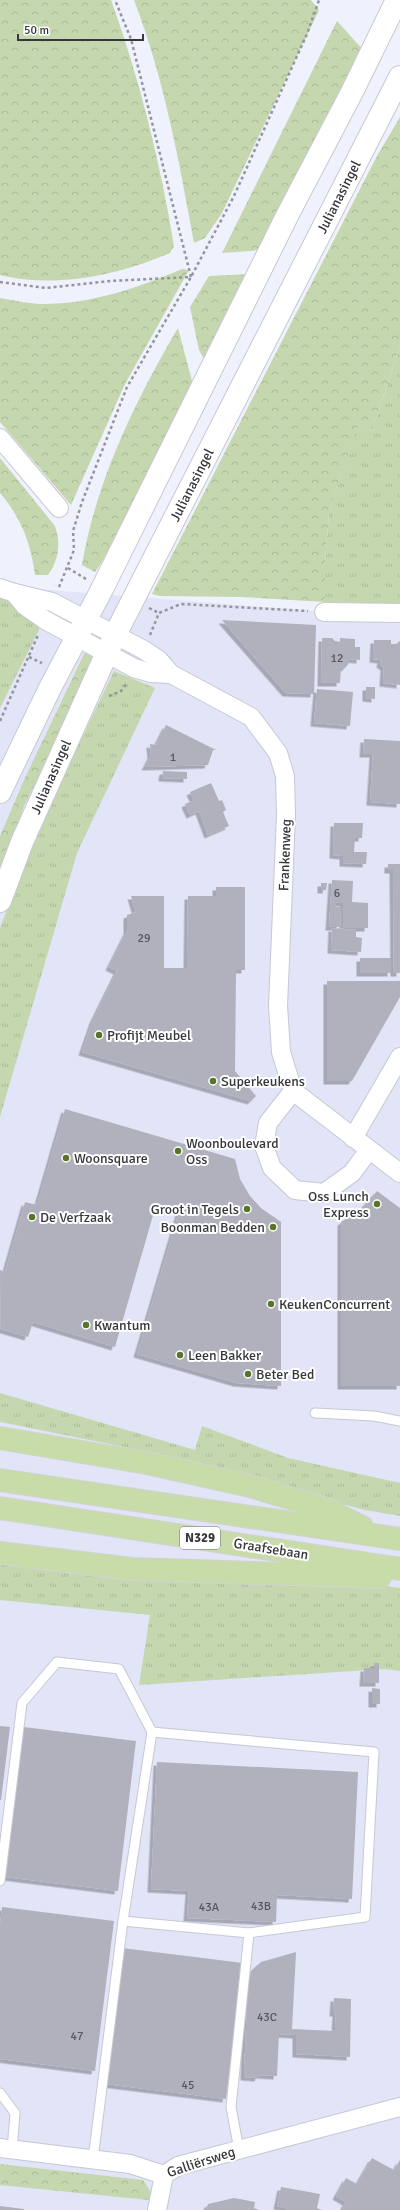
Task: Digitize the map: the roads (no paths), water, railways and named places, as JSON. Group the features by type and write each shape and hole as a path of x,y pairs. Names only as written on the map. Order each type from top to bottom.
{"main road":[{"path":"0,792 22,744 82,629 288,214 352,92 397,0"},
{"name":"Julianasingel","path":"0,901 22,842 111,644 400,77"},
{"name":"N329","path":"0,1438 147,1463 250,1486 326,1509 390,1538"},
{"name":"Graafsebaan","path":"0,1480 390,1538"},
{"name":"Graafsebaan","path":"0,1508 400,1569"},
{"path":"0,1553 132,1569 358,1578 400,1576"}],"street":[{"path":"0,438 60,508"},
{"path":"7,591 52,602 82,629"},
{"path":"7,591 44,620 82,629"},
{"path":"324,612 400,612"},
{"name":"Frankenweg","path":"82,629 111,644 134,668 151,672 171,674 251,717 278,753 285,776 286,815 278,1006 281,1052 293,1092"},
{"path":"353,1138 400,1057"},
{"path":"369,1150 352,1173 324,1193 295,1190 272,1168 264,1146 268,1123 293,1092 400,1173"},
{"name":"Galliërsweg","path":"6,2149 130,2164 164,2175 178,2166 400,2107"},
{"path":"157,2210 164,2175"}],"lane":[{"path":"315,1413 374,1416 400,1421"},
{"path":"0,1881 22,1703 57,1662 119,1669 152,1732 123,1920 93,2159"},
{"path":"123,1920 249,1933 366,1917 374,1752 152,1732"},
{"path":"239,2150 232,2107 249,1933"},
{"path":"0,2093 15,2113 6,2149"}],"place":[{"name":"Profijt Meubel","path":"99,1035"},
{"name":"Superkeukens","path":"213,1081"},
{"name":"Woonboulevard Oss","path":"178,1151"},
{"name":"Woonsquare","path":"66,1158"},
{"name":"Oss Lunch Express","path":"377,1204"},
{"name":"Groot in Tegels","path":"247,1209"},
{"name":"De Verfzaak","path":"32,1217"},
{"name":"Boonman Bedden","path":"273,1227"},
{"name":"KeukenConcurrent","path":"271,1304"},
{"name":"Kwantum","path":"86,1325"},
{"name":"Leen Bakker","path":"180,1355"},
{"name":"Beter Bed","path":"248,1374"}]}
